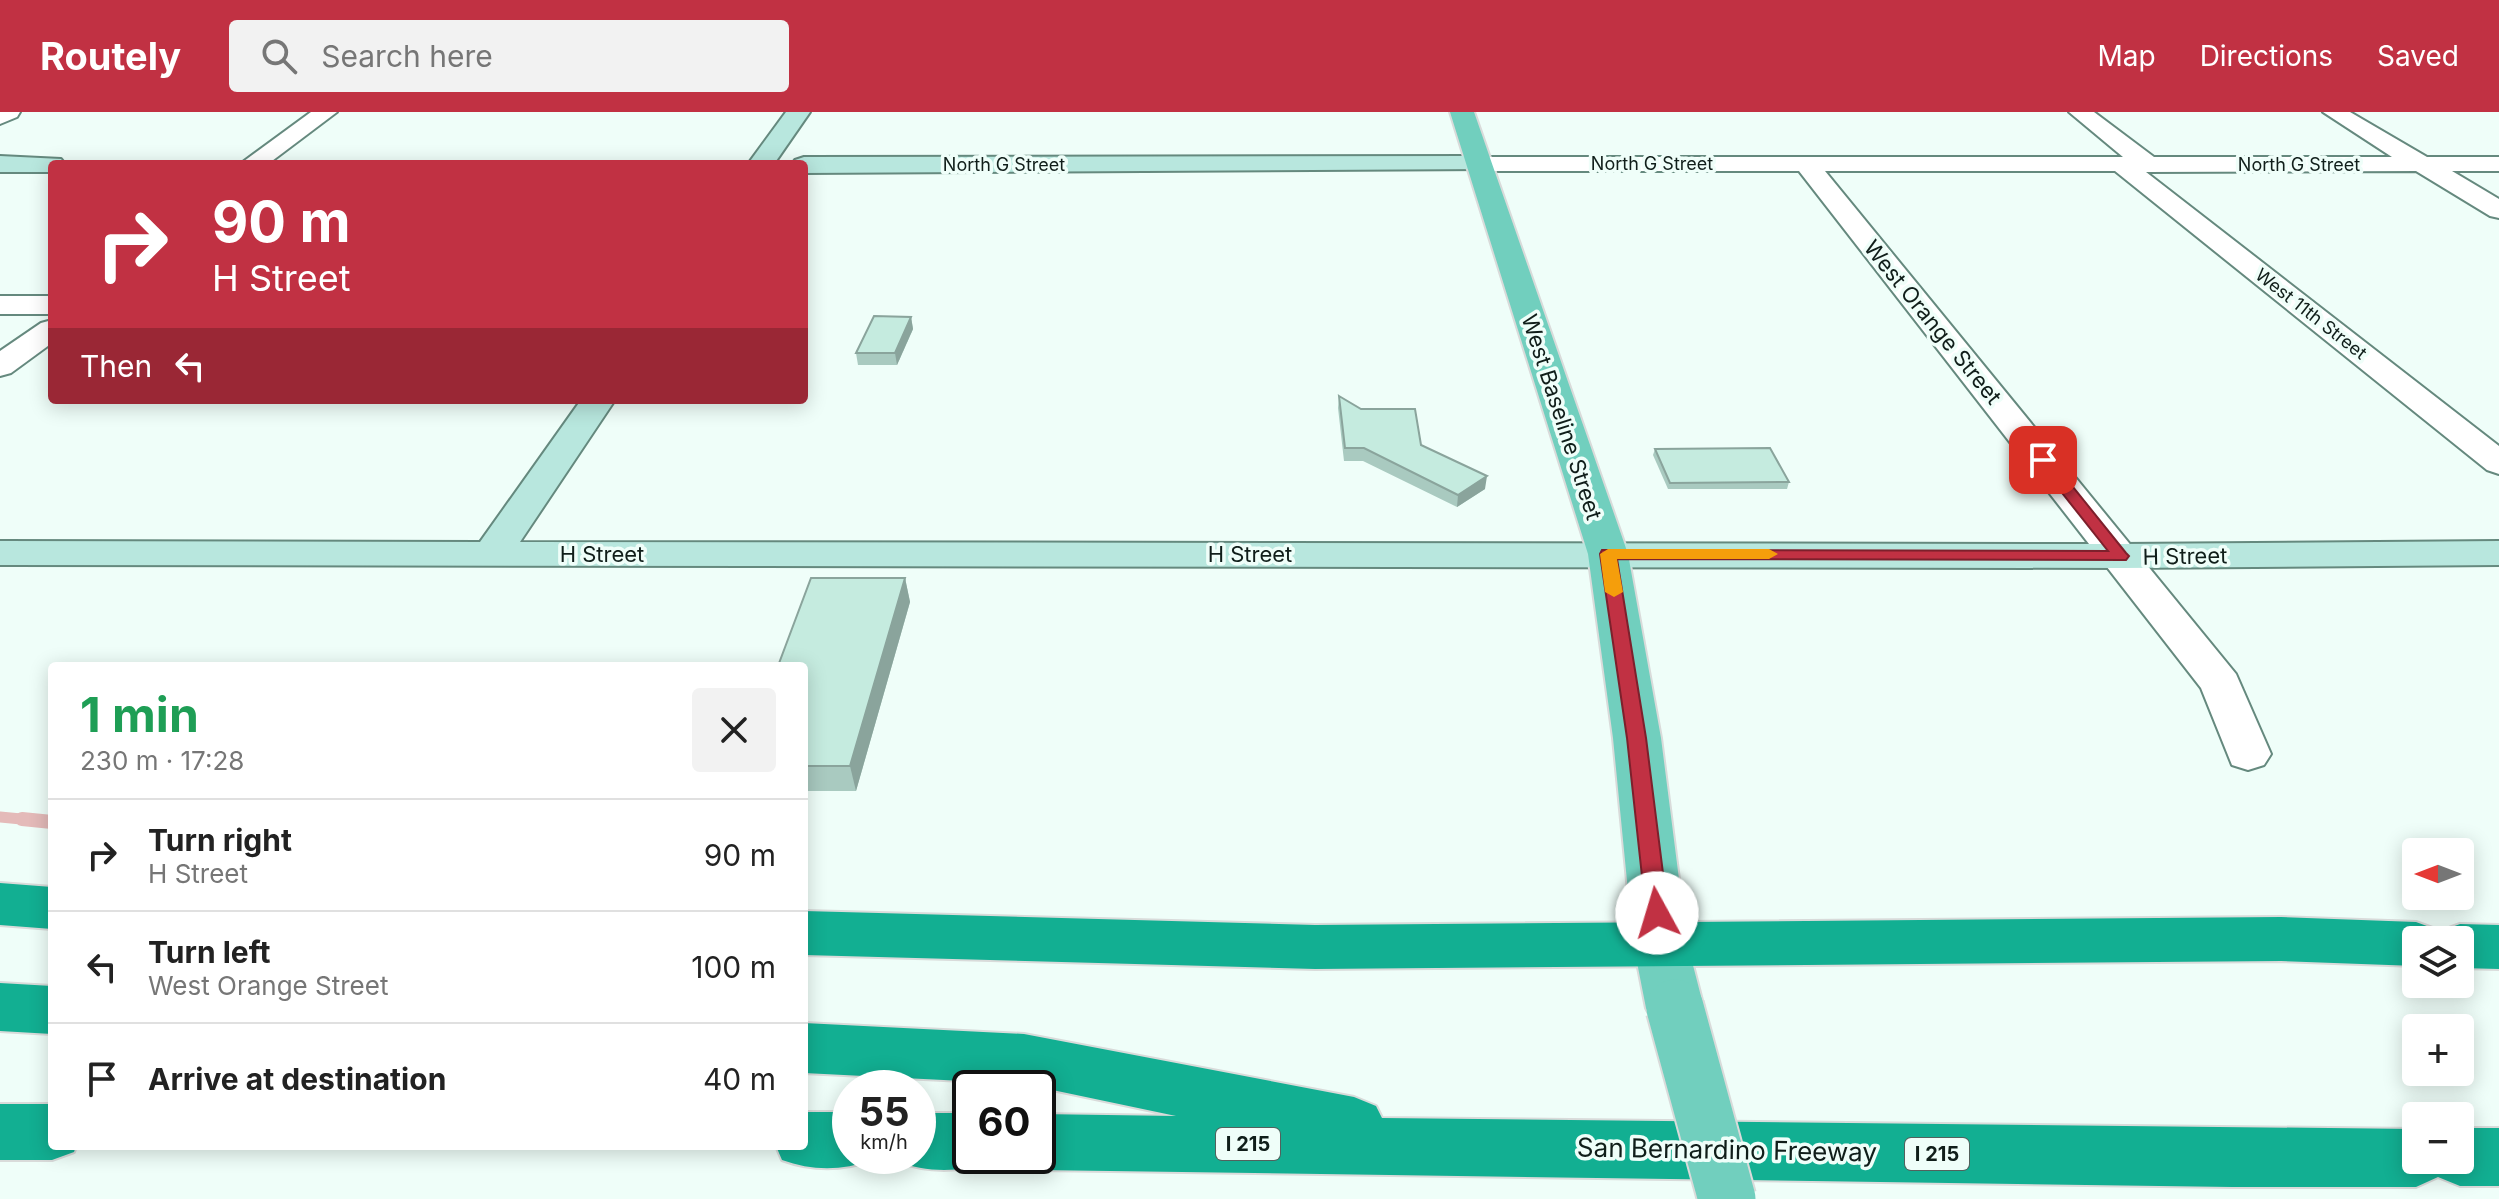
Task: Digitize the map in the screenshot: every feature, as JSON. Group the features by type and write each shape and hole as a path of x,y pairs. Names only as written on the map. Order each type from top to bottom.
{"highway":[{"path":"0,904 48,908"},
{"path":"808,933 1315,947 2281,939 2402,943"},
{"path":"2474,946 2499,947"},
{"path":"0,1007 48,1010"},
{"path":"808,1048 1024,1059 1458,1146"},
{"path":"0,1132 48,1132"},
{"path":"808,1140 832,1140"},
{"name":"San Bernardino Freeway","path":"1056,1142 2402,1158"},
{"path":"2474,1157 2499,1157"}],"main road":[{"name":"West Baseline Street","path":"1462,112 1608,554 1637,738 1660,942 1727,1199"}],"street":[{"path":"0,117 9,112"},
{"path":"258,160 326,112"},
{"path":"764,160 798,112"},
{"path":"2080,112 2149,165"},
{"path":"2334,112 2499,210"},
{"path":"0,164 48,164"},
{"name":"North G Street","path":"808,165 2499,164"},
{"name":"West Orange Street","path":"1807,165 2221,684 2248,754"},
{"name":"West 11th Street","path":"2122,165 2499,463"},
{"path":"0,305 48,305"},
{"path":"0,366 48,332"},
{"path":"492,554 595,404"},
{"name":"H Street","path":"0,553 2121,556 2499,553"}],"building":[{"path":"874,316 911,317 895,353 856,353"},
{"path":"1339,396 1361,409 1415,409 1421,445 1487,476 1458,495 1364,448 1345,448"},
{"path":"1770,448 1789,482 1670,483 1655,449"},
{"path":"811,578 905,578 850,766 808,766 808,662 780,662"}],"waterway":[{"path":"0,817 42,821"},
{"path":"22,819 42,821"},
{"path":"42,821 48,822"}],"slow traffic":[{"path":"1614,592 1608,554 1769,554"}],"route":[{"path":"1657,913 1637,738 1608,554 2121,556 2043,460"}]}
